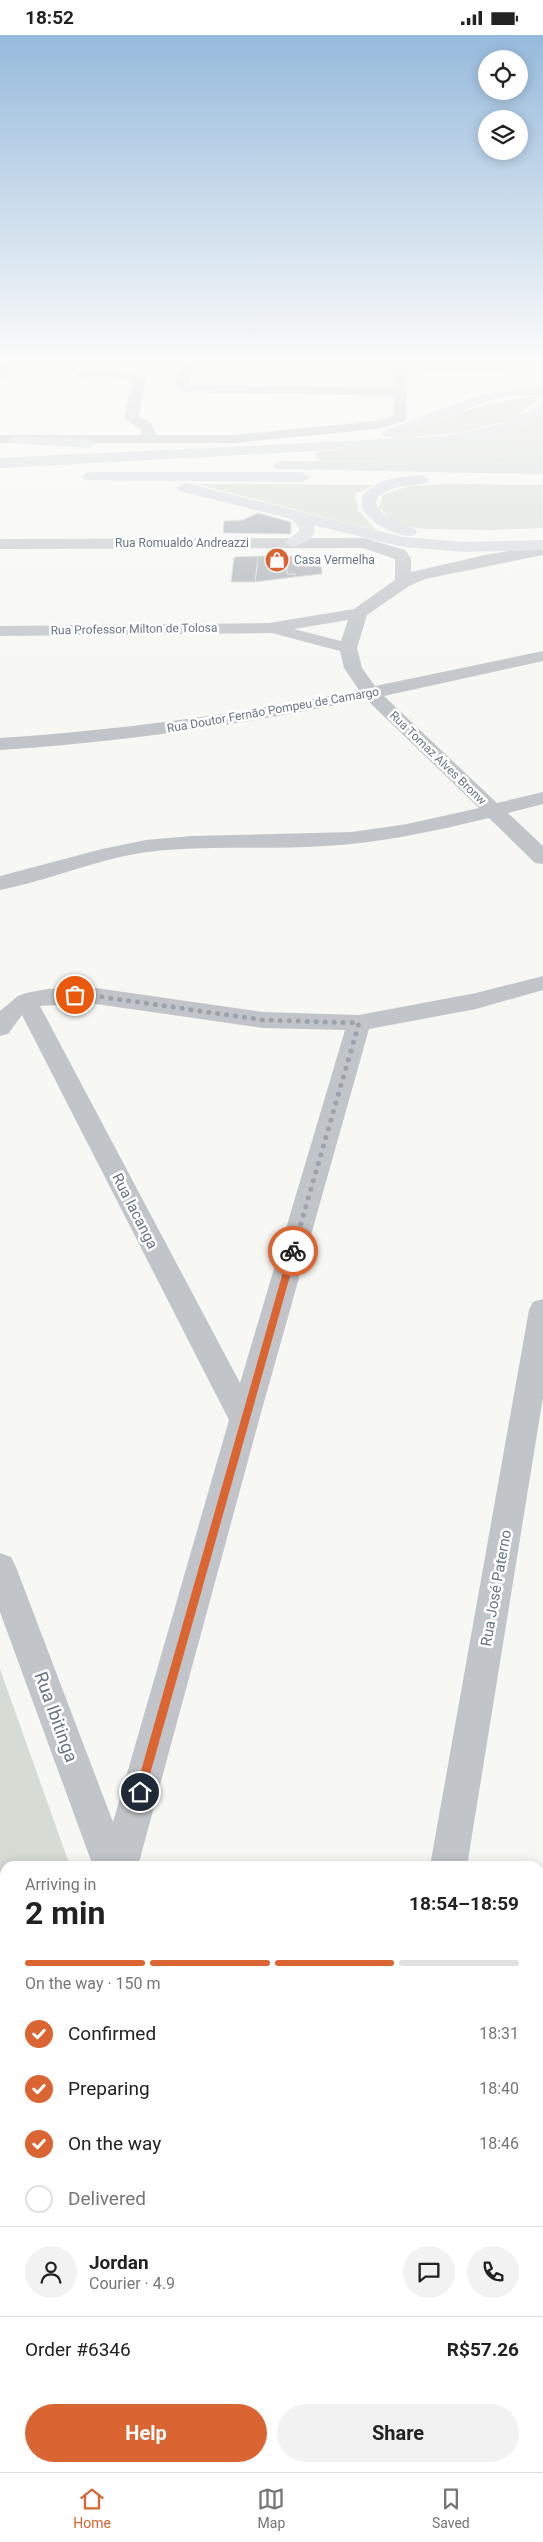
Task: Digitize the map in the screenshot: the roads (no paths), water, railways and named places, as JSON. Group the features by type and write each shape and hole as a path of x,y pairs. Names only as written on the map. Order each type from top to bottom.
{"highway":[{"path":"0,477 36,477"},
{"path":"543,477 72,477 191,489 403,542 465,547 543,545"},
{"path":"446,477 405,481 379,489 370,498 370,509 383,522 393,528 416,533 485,536 543,533"},
{"path":"293,542 304,537 307,532 307,527 298,517"}],"street":[{"name":"Rua Romualdo Andreazzi","path":"0,544 364,543 399,554 403,558 403,582"},
{"path":"348,648 359,613 403,582 438,570 543,550"},
{"name":"Rua Professor Milton de Tolosa","path":"0,631 269,628 359,613"},
{"name":"Rua Professor Milton de Tolosa","path":"269,628 348,648"},
{"name":"Rua Tomaz Alves Bronw","path":"348,648 353,668 371,694 543,858"},
{"name":"Rua Doutor Fernão Pompeu de Camargo","path":"0,745 155,730 240,718 371,694 543,655"},
{"path":"0,883 44,874 111,853 144,846 186,841 351,838 381,835 543,798"},
{"path":"0,1028 13,1010 26,1001 47,997 89,995 263,1020 359,1023 476,1001 543,983"},
{"name":"Rua Iacanga","path":"26,1001 244,1420"},
{"path":"120,1861 244,1420 359,1023"},
{"name":"Rua José Paterno","path":"449,1861 540,1358 543,1309"},
{"name":"Rua Ibitinga","path":"0,1567 109,1861"}],"place":[{"name":"Casa Vermelha","path":"277,560"}]}
